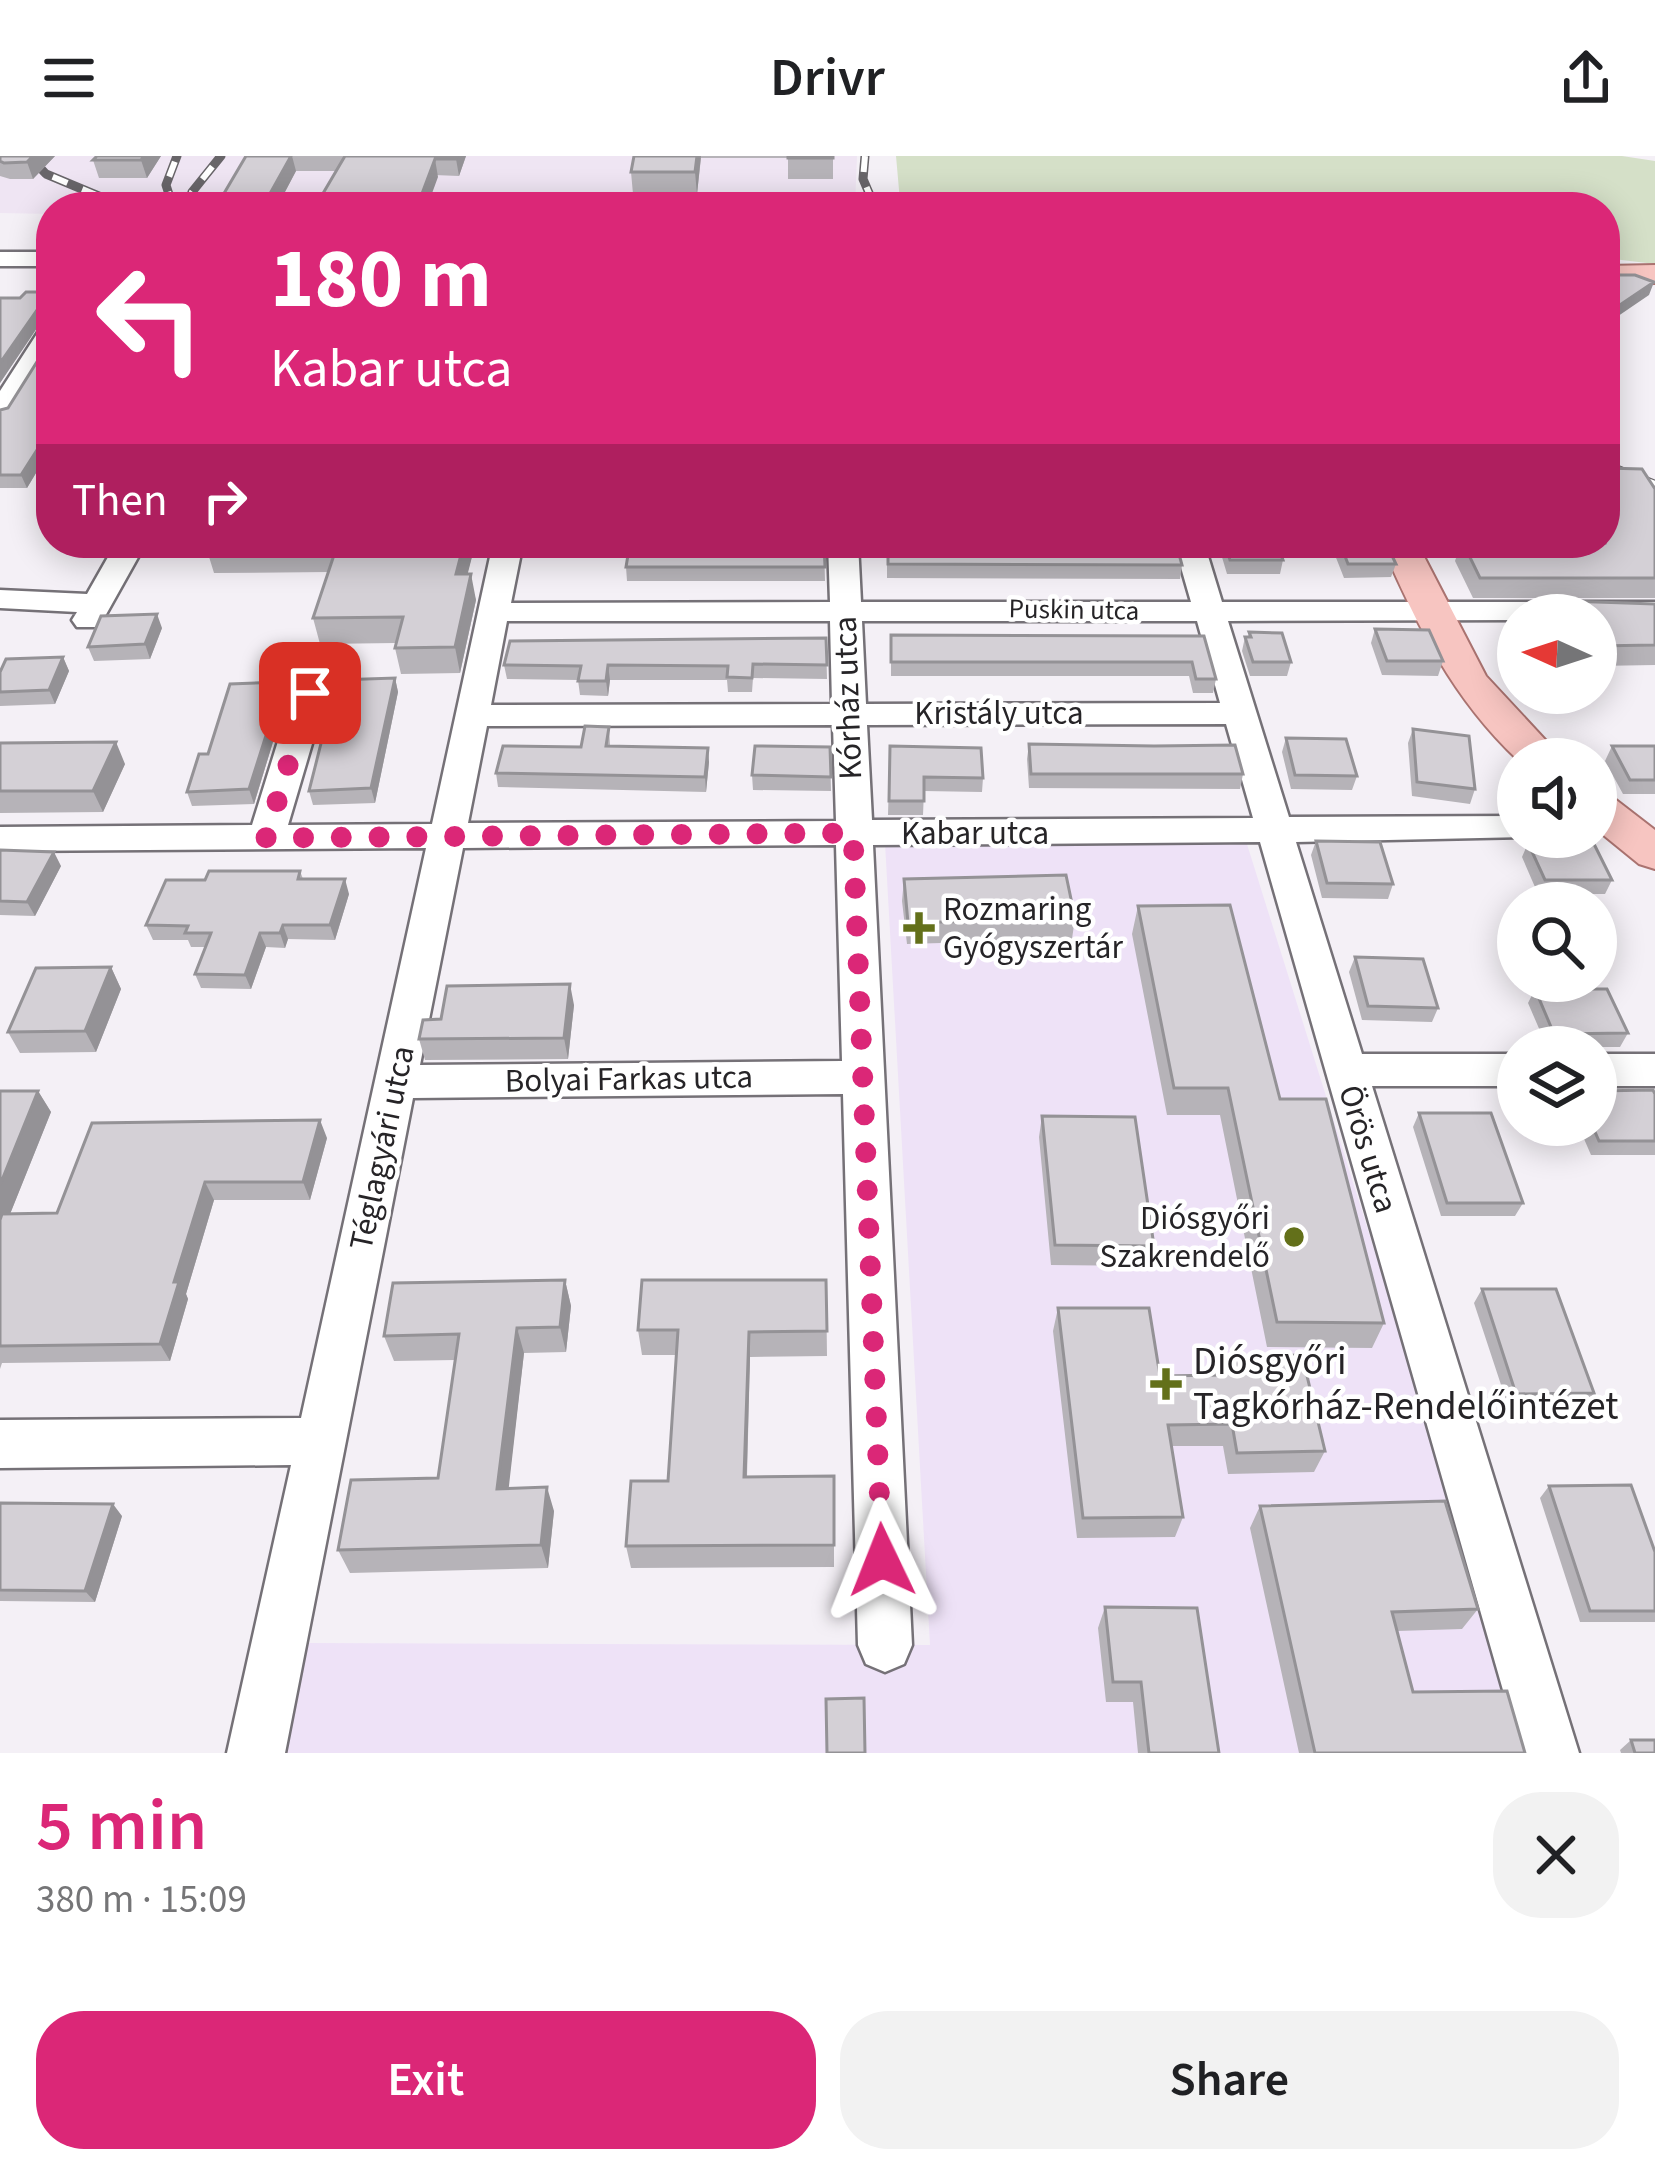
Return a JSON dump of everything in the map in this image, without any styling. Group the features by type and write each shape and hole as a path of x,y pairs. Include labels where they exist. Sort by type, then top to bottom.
{"main road":[{"path":"1620,274 1655,274"},
{"path":"1406,558 1471,689 1517,738"}],"street":[{"path":"0,259 36,259"},
{"path":"0,412 36,355"},
{"path":"0,599 92,612 123,558"},
{"name":"Téglagyári utca","path":"256,1753 505,558"},
{"name":"Kórház utca","path":"843,558 885,1645"},
{"name":"Örös utca","path":"1193,558 1550,1753"},
{"name":"Puskin utca","path":"494,612 845,608 1655,611"},
{"path":"266,838 310,693"},
{"name":"Kristály utca","path":"472,716 1238,713"},
{"name":"Kabar utca","path":"0,839 1497,828"},
{"path":"1344,1070 1497,1070"},
{"path":"1617,1070 1655,1070"},
{"name":"Bolyai Farkas utca","path":"395,1082 862,1077"},
{"path":"0,1444 321,1441"}],"shaded area":[{"path":"0,156 857,156 856,192 36,192 36,214 0,213"},
{"name":"Diósgyőri Tagkórház-Rendelőintézet","path":"1246,841 1532,1753 281,1753 306,1643 930,1645 885,843"}],"green space":[{"path":"896,156 1622,156 1655,161 1655,264 1620,260 1620,192 899,192"}],"building":[{"path":"0,156 33,156 27,162 4,163"},
{"path":"97,156 144,156 141,160 93,160"},
{"path":"246,156 291,156 271,192 225,192"},
{"path":"345,156 457,156 435,159 423,192 324,192"},
{"path":"634,156 697,156 695,172 631,172"},
{"path":"1620,275 1654,282 1620,305"},
{"path":"36,292 36,311 0,363 0,298"},
{"path":"36,363 36,452 21,475 0,475 0,410 8,408"},
{"path":"1620,468 1642,469 1655,489 1655,578 1480,578 1470,558 1620,558"},
{"path":"333,558 460,558 456,574 471,574 455,647 395,648 403,617 313,618"},
{"path":"628,558 825,558 825,567 626,567"},
{"path":"888,558 1180,558 1182,565 888,564"},
{"path":"1229,558 1283,560 1230,560"},
{"path":"1346,558 1393,558 1396,564 1348,564"},
{"path":"1617,603 1655,604 1655,645 1617,646"},
{"path":"157,614 145,644 88,647 101,616"},
{"path":"1375,629 1429,630 1443,661 1387,661"},
{"path":"1249,632 1282,633 1291,662 1253,662 1245,637 1251,637"},
{"path":"891,635 1204,636 1216,679 1196,679 1192,662 891,662"},
{"path":"826,638 827,665 753,664 752,678 727,677 728,666 608,665 606,681 578,681 581,666 504,665 510,641"},
{"path":"63,657 49,690 0,692 6,659"},
{"path":"395,678 371,788 309,791 337,680"},
{"path":"283,682 249,789 187,792 199,754 208,754 230,684"},
{"path":"585,726 609,727 606,746 708,748 705,777 496,773 503,746 581,747"},
{"path":"1413,729 1469,736 1475,789 1417,782"},
{"path":"1286,738 1346,739 1357,776 1295,775"},
{"path":"116,742 93,791 0,791 0,743"},
{"path":"1029,744 1235,745 1243,774 1031,774"},
{"path":"755,746 830,747 831,777 752,775"},
{"path":"890,746 981,748 983,778 924,777 924,801 889,801"},
{"path":"1617,746 1655,746 1655,780 1630,780"},
{"path":"1316,841 1380,842 1393,884 1327,883"},
{"path":"0,850 54,852 27,902 0,901"},
{"path":"1535,858 1601,858 1612,880 1545,880"},
{"path":"209,871 300,871 298,879 345,879 330,925 283,925 280,933 260,933 245,975 195,974 211,933 185,933 188,926 146,925 166,880 205,880"},
{"path":"1066,875 1075,918 908,923 904,879"},
{"path":"1230,905 1280,1099 1326,1099 1384,1323 1277,1322 1228,1088 1174,1088 1138,906"},
{"path":"1355,957 1423,959 1438,1008 1368,1006"},
{"path":"111,967 85,1031 8,1032 36,968"},
{"path":"570,984 564,1038 419,1039 423,1020 441,1019 447,986"},
{"path":"1540,1002 1613,1002 1628,1033 1617,1033 1617,1026 1551,1026"},
{"path":"1653,1090 1655,1141 1617,1141 1617,1091"},
{"path":"0,1091 38,1091 0,1185"},
{"path":"1419,1113 1491,1113 1497,1146 1503,1146 1523,1203 1447,1203"},
{"path":"1042,1116 1135,1117 1154,1246 1055,1245"},
{"path":"320,1120 303,1182 205,1182 160,1344 0,1346 2,1214 57,1213 92,1123"},
{"path":"565,1280 560,1327 517,1328 497,1489 547,1487 541,1545 338,1550 351,1480 438,1478 459,1334 384,1336 393,1283"},
{"path":"642,1280 826,1280 827,1331 749,1332 744,1477 834,1476 834,1545 626,1546 631,1481 668,1481 678,1330 638,1330"},
{"path":"1482,1289 1556,1289 1594,1393 1516,1394"},
{"path":"1058,1308 1149,1308 1160,1376 1222,1375 1217,1356 1302,1355 1325,1451 1237,1453 1232,1424 1168,1425 1183,1517 1083,1518"},
{"path":"1631,1485 1655,1552 1655,1611 1590,1611 1549,1486"},
{"path":"1445,1501 1478,1609 1392,1612 1413,1692 1507,1691 1525,1753 1315,1753 1260,1506"},
{"path":"0,1503 113,1504 85,1591 0,1590"},
{"path":"1105,1607 1197,1608 1219,1753 1149,1753 1141,1682 1113,1682"},
{"path":"864,1698 865,1753 827,1753 826,1699"},
{"path":"1631,1740 1655,1740 1655,1753 1635,1753"}],"railway":[{"path":"29,156 46,174 89,192"},
{"path":"168,192 166,185 177,156"},
{"path":"192,192 221,156"},
{"path":"865,156 863,179 869,192"},
{"path":"1620,471 1655,485"}],"place":[{"name":"Rozmaring Gyógyszertár","path":"919,928"},
{"name":"Diósgyőri Szakrendelő","path":"1294,1237"},
{"name":"Diósgyőri Tagkórház-Rendelőintézet","path":"1166,1384"}],"route":[{"path":"310,693 266,838 853,833 882,1560"}]}
